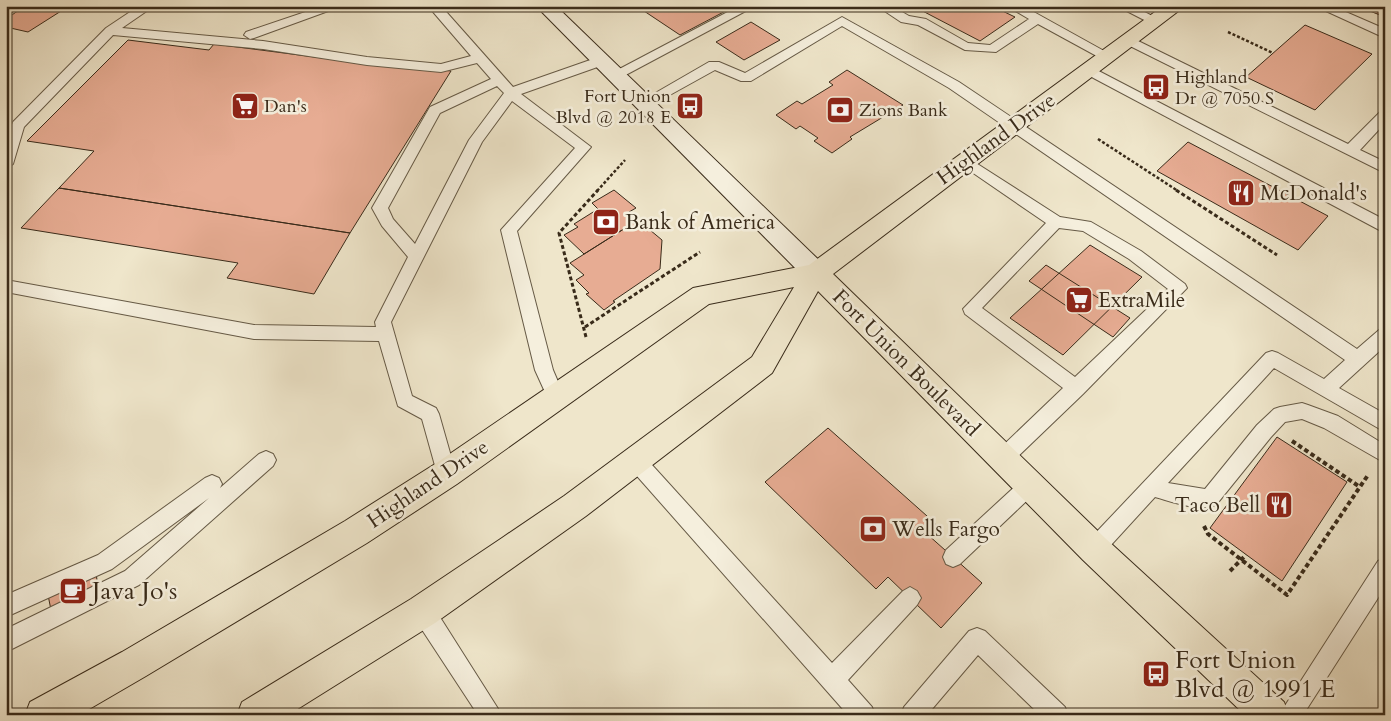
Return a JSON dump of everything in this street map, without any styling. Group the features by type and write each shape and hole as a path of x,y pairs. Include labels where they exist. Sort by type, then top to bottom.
{"main road":[{"name":"Fort Union Boulevard","path":"545,6 645,103 1002,460 1271,715"},
{"name":"Highland Drive","path":"255,715 292,705 423,611 575,506 762,365 816,273 1012,126 1110,57 1176,6"},
{"name":"Highland Drive","path":"43,715 251,596 446,474 702,295 816,273"}],"lane":[{"path":"6,164 18,125 110,31 148,6"},
{"path":"250,35 336,6"},
{"path":"434,6 511,93 584,147 509,230 544,370 556,398"},
{"path":"446,474 430,414 404,401 383,322 476,140 511,93 608,68 749,6"},
{"path":"883,6 905,19 922,22 965,46 992,49 1038,19"},
{"path":"1013,6 1029,9 1038,19 1110,57"},
{"path":"1123,6 1156,21"},
{"path":"1321,6 1385,34"},
{"path":"645,103 714,66 746,78 842,20 954,85 1359,360"},
{"path":"110,31 263,45 367,61 441,68 452,67 479,58"},
{"path":"1130,41 1385,168"},
{"path":"1091,71 1385,227"},
{"path":"417,256 387,222 380,208 435,110 499,80"},
{"path":"1350,151 1385,115"},
{"path":"965,161 1056,222 1086,226 1135,255 1179,288 1002,460"},
{"path":"1056,222 971,309 1077,389"},
{"path":"6,286 254,332 386,334"},
{"path":"1326,389 1385,335"},
{"path":"1094,549 1272,358 1385,424"},
{"path":"1152,487 1178,495 1209,499 1264,431 1280,415 1302,411 1331,422 1385,455"},
{"path":"6,640 132,578 266,460"},
{"path":"636,461 864,715"},
{"path":"6,606 105,562 212,484"},
{"path":"953,557 1030,486"},
{"path":"1290,715 1385,568"},
{"path":"833,679 910,598"},
{"path":"423,611 491,715"},
{"path":"912,715 977,639 1057,715"}],"path":[{"path":"1228,32 1273,53"},
{"path":"1098,139 1277,256"},
{"path":"587,340 559,234 626,160"},
{"path":"585,327 700,252"},
{"path":"1284,436 1360,487"},
{"path":"1202,521 1208,534 1287,595 1371,471"},
{"path":"1230,571 1246,555"}],"building":[{"path":"25,6 69,6 28,32 6,27 6,19"},
{"path":"735,6 680,35 638,7"},
{"path":"913,6 992,6 1015,17 980,41"},
{"path":"1357,6 1385,6 1385,17"},
{"path":"751,22 780,40 744,60 716,42"},
{"path":"1305,25 1372,54 1315,110 1246,77"},
{"name":"Dan's","path":"128,40 209,50 214,44 377,65 379,62 451,71 350,233 59,188 94,151 27,141"},
{"name":"Zions Bank","path":"847,70 903,105 850,137 852,139 832,153 814,141 818,138 800,126 796,129 776,115 797,101 802,104 833,85 829,82"},
{"name":"McDonald's","path":"1188,142 1328,216 1298,250 1157,171"},
{"path":"59,188 350,233 314,294 227,278 238,263 21,228"},
{"name":"Bank of America","path":"614,190 636,208 629,212 638,220 584,254 564,235 578,227 574,224 598,209 592,203"},
{"path":"638,220 662,240 660,269 613,301 615,302 604,310 586,294 589,293 576,280 584,275 570,263"},
{"path":"1090,245 1142,277 1063,355 1010,318"},
{"name":"ExtraMile","path":"1046,265 1130,318 1113,337 1029,281"},
{"name":"Wells Fargo","path":"828,428 936,524 927,534 982,583 941,628 888,577 876,589 765,482"},
{"name":"Taco Bell","path":"1277,437 1347,482 1282,581 1210,528"},
{"name":"Java Jo's","path":"96,573 98,587 51,610 48,595"}],"place":[{"name":"Highland Dr @ 7050 S","path":"1156,87"},
{"name":"Dan's","path":"245,106"},
{"name":"Fort Union Blvd @ 2018 E","path":"690,106"},
{"name":"Zions Bank","path":"840,110"},
{"name":"McDonald's","path":"1241,193"},
{"name":"Bank of America","path":"606,222"},
{"name":"ExtraMile","path":"1079,300"},
{"name":"Taco Bell","path":"1279,505"},
{"name":"Wells Fargo","path":"873,529"},
{"name":"Java Jo's","path":"73,591"},
{"name":"Fort Union Blvd @ 1991 E","path":"1156,674"}]}
